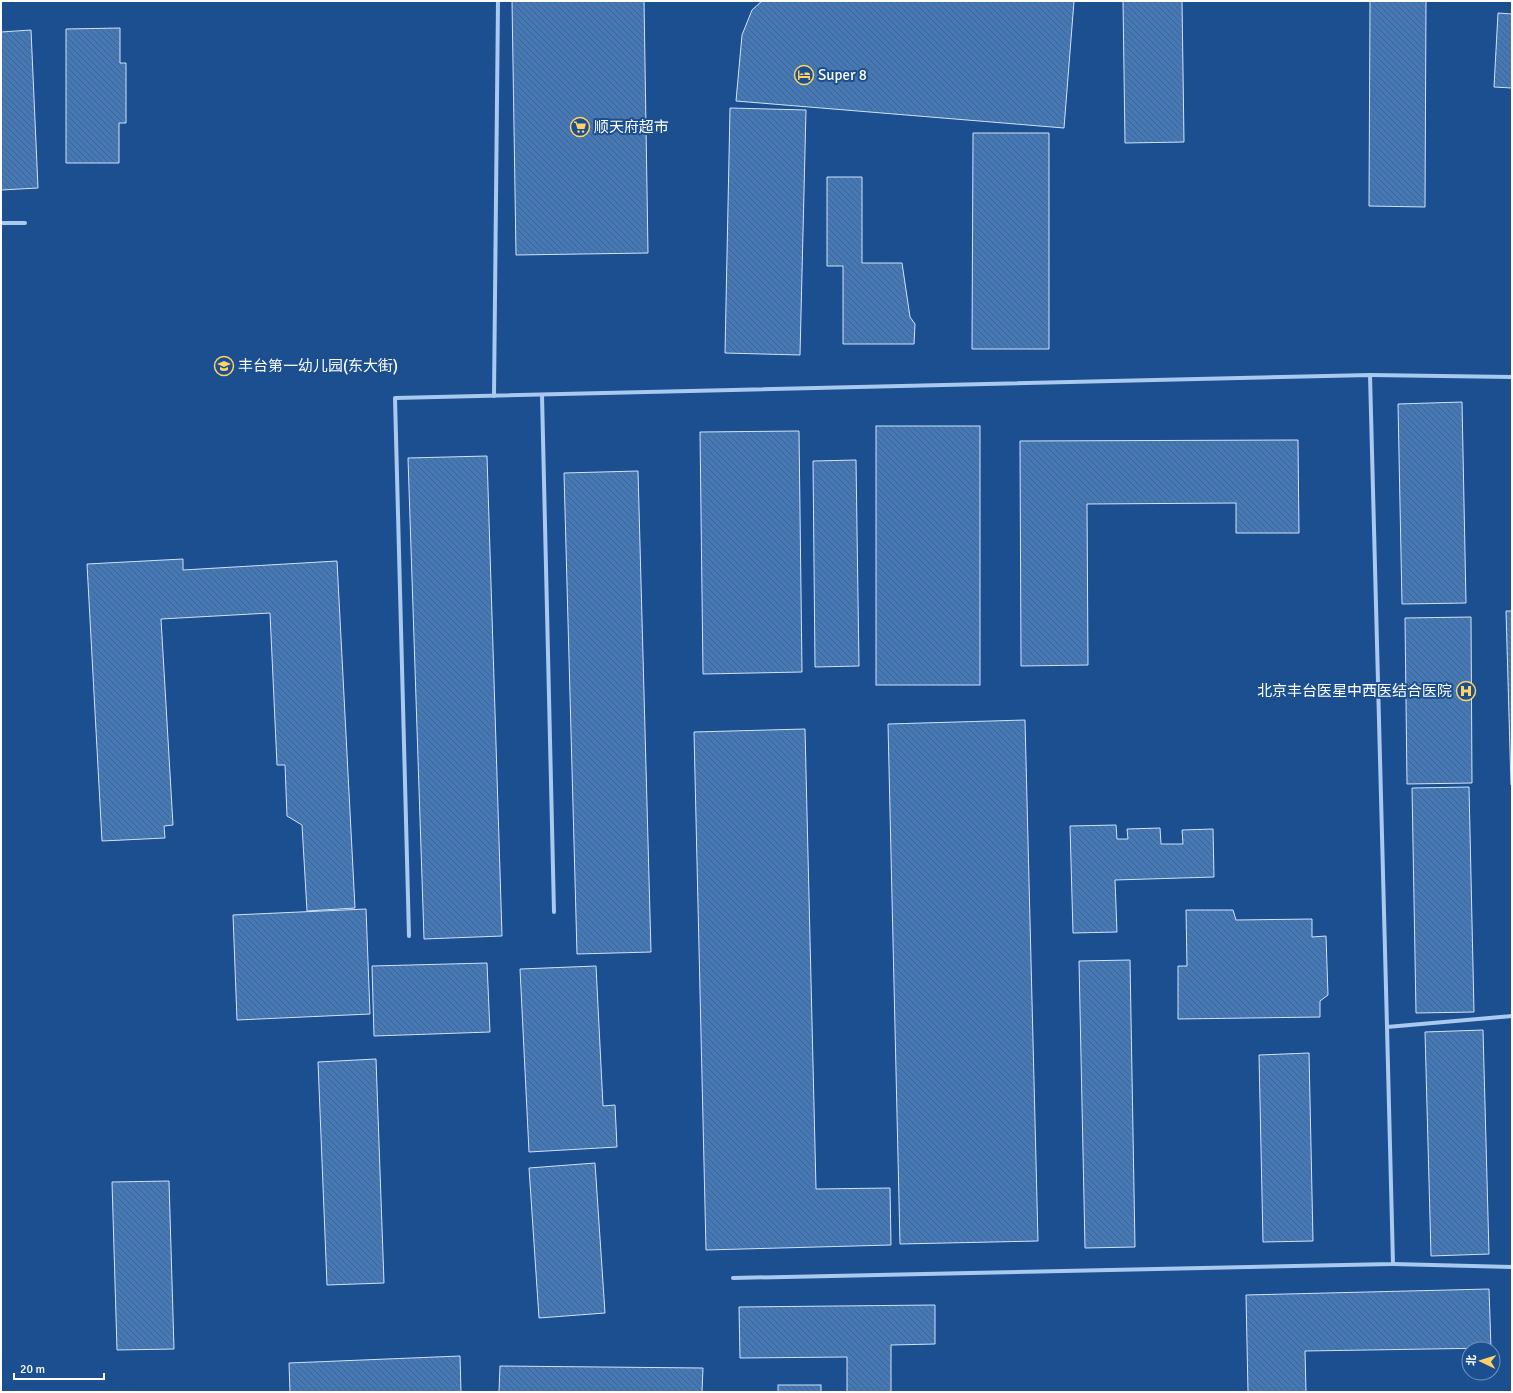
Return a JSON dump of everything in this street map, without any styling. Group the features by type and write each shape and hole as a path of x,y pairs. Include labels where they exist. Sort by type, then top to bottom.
{"street":[{"path":"494,396 498,1"},
{"path":"1,224 25,223"},
{"path":"409,936 395,398 1370,375 1512,377"},
{"path":"1370,375 1393,1264"},
{"path":"542,395 554,912"},
{"path":"1387,1027 1512,1016"},
{"path":"733,1278 1393,1264 1512,1268"}],"building":[{"name":"顺天府超市","path":"512,1 644,1 648,253 516,255"},
{"path":"762,1 1074,1 1064,128 736,101 742,35 752,10"},
{"path":"1123,1 1182,1 1184,142 1125,143"},
{"path":"1370,1 1426,1 1425,207 1369,206"},
{"path":"1498,13 1512,14 1512,88 1494,87"},
{"path":"120,28 120,63 126,63 126,123 119,123 119,163 66,163 66,29"},
{"path":"31,30 38,188 1,190 1,32"},
{"path":"730,108 806,110 800,355 725,353"},
{"path":"973,133 1049,133 1049,349 972,349"},
{"path":"827,177 862,177 862,263 902,263 910,317 915,324 914,344 843,344 843,266 827,266"},
{"path":"1462,402 1466,603 1402,604 1398,404"},
{"path":"876,426 980,426 980,685 876,685"},
{"path":"799,431 802,672 703,674 700,432"},
{"path":"1298,440 1299,533 1236,533 1236,503 1087,504 1088,665 1021,666 1020,441"},
{"path":"487,456 502,936 424,939 408,458"},
{"path":"856,460 859,666 815,667 813,461"},
{"path":"638,471 651,952 577,954 564,473"},
{"path":"183,559 183,570 337,561 355,908 307,911 302,825 287,816 285,765 277,765 270,613 161,619 173,825 164,826 165,838 102,841 87,564"},
{"path":"1506,611 1512,611 1512,785 1511,785"},
{"path":"1471,617 1472,783 1407,784 1405,618"},
{"path":"1025,720 1038,1241 900,1244 888,724"},
{"path":"805,729 816,1189 890,1188 891,1245 706,1250 694,732"},
{"path":"1469,787 1474,1012 1416,1013 1412,788"},
{"path":"1116,825 1117,839 1128,839 1127,829 1160,828 1161,844 1183,844 1182,830 1213,829 1214,877 1115,880 1117,932 1073,933 1070,826"},
{"path":"366,909 370,1014 237,1020 233,915"},
{"path":"1186,910 1233,910 1236,920 1312,919 1312,937 1326,936 1328,995 1320,1001 1320,1017 1178,1019 1178,966 1187,966"},
{"path":"1130,960 1135,1247 1085,1248 1079,961"},
{"path":"487,963 490,1032 374,1036 372,966"},
{"path":"596,966 603,1106 615,1105 617,1147 529,1152 520,969"},
{"path":"1483,1030 1489,1254 1431,1256 1425,1032"},
{"path":"1309,1053 1313,1241 1263,1242 1259,1055"},
{"path":"376,1059 384,1283 327,1285 318,1062"},
{"path":"595,1163 605,1313 539,1318 529,1168"},
{"path":"169,1181 174,1349 117,1350 112,1182"},
{"path":"1489,1289 1491,1341 1461,1341 1461,1348 1305,1351 1306,1392 1248,1392 1246,1295"},
{"path":"935,1305 935,1344 891,1345 891,1392 847,1392 847,1357 740,1358 739,1307"},
{"path":"460,1356 461,1392 290,1392 289,1363"},
{"path":"500,1366 703,1368 702,1392 499,1392"},
{"path":"778,1385 821,1385 821,1392 778,1392"}],"place":[{"name":"Super 8","path":"804,75"},
{"name":"顺天府超市","path":"580,127"},
{"name":"丰台第一幼儿园(东大街)","path":"224,366"},
{"name":"北京丰台医星中西医结合医院","path":"1466,691"}]}
